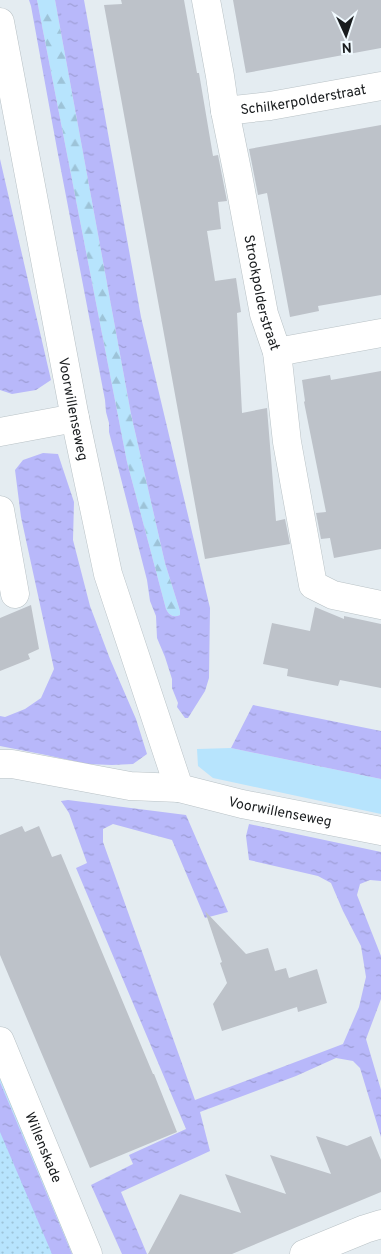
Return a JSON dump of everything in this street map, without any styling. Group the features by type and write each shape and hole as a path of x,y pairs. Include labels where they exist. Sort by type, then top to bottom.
{"street":[{"name":"Strookpolderstraat","path":"206,0 264,314 277,352 287,442 313,585 333,595 381,605"},
{"name":"Voorwillenseweg","path":"0,22 75,418 108,574 179,788"},
{"name":"Schilkerpolderstraat","path":"225,111 270,106 381,86"},
{"path":"277,352 381,333"},
{"path":"0,432 75,418"},
{"path":"0,510 14,594"},
{"name":"Voorwillenseweg","path":"0,764 12,764 130,786 179,788 242,804 381,831"},
{"name":"Willenskade","path":"0,1041 88,1254"},
{"path":"304,1254 381,1224"}],"green space":[{"path":"37,0 55,0 131,414 165,563 180,611 178,616 168,613 166,609 127,462"},
{"path":"231,748 381,779 381,814 213,778 198,766 197,749"},
{"path":"0,1064 80,1254 72,1254 0,1082"},
{"path":"0,1091 68,1254 0,1254"}],"water":[{"path":"29,0 37,0 127,462 166,609 168,613 178,616 180,611 165,563 131,414 55,0 84,0 141,317 210,608 209,678 205,691 188,718 185,718 177,707 178,703 172,688 172,679 157,638 156,616 150,601 147,580 109,432 105,400"},
{"path":"0,159 51,380 36,390 12,394 0,390"},
{"path":"43,453 58,454 74,502 73,540 90,606 136,719 147,754 133,764 87,764 0,746 0,716 5,717 25,709 41,698 54,669 21,517 15,470 23,460"},
{"path":"253,705 381,731 381,779 231,748"},
{"path":"68,800 186,815 228,912 205,918 172,840 113,824 103,829 103,842 195,1100 343,1044 359,1007 366,977 361,946 331,883 318,876 249,860 246,836 249,824 381,852 381,881 370,880 360,884 357,895 381,956 381,999 366,1039 381,1090 381,1137 360,1068 353,1061 336,1058 296,1076 200,1112 210,1151 121,1192 147,1254 122,1254 91,1185 133,1164 129,1155 186,1129 76,868 87,863 69,813 61,801"},
{"path":"0,1082 72,1254 52,1254 0,1132"}],"building":[{"path":"121,0 184,0 213,156 218,155 227,201 218,202 221,229 207,231 215,281 236,278 241,312 237,313 242,413 267,408 276,521 285,519 290,544 205,559 104,5 122,4"},
{"path":"233,0 381,0 381,48 246,73"},
{"path":"381,125 381,295 318,306 319,311 290,317 267,193 258,195 249,149"},
{"path":"381,371 381,549 334,558 330,538 321,539 316,513 326,512 304,402 302,380 330,375 331,380"},
{"path":"31,605 39,649 28,654 30,659 0,671 0,618"},
{"path":"315,607 344,619 344,616 381,624 381,688 340,680 338,686 287,676 288,669 263,664 272,623 310,631"},
{"path":"22,826 25,832 39,826 52,857 61,854 177,1132 90,1168 0,955 0,835"},
{"path":"205,911 246,954 268,948 275,971 286,968 289,978 317,969 327,1003 298,1012 297,1007 222,1031 213,1004 227,983"},
{"path":"316,1136 347,1146 371,1136 381,1160 381,1192 232,1254 148,1254 180,1194 241,1213 225,1174 286,1194 270,1155 331,1174"}]}
